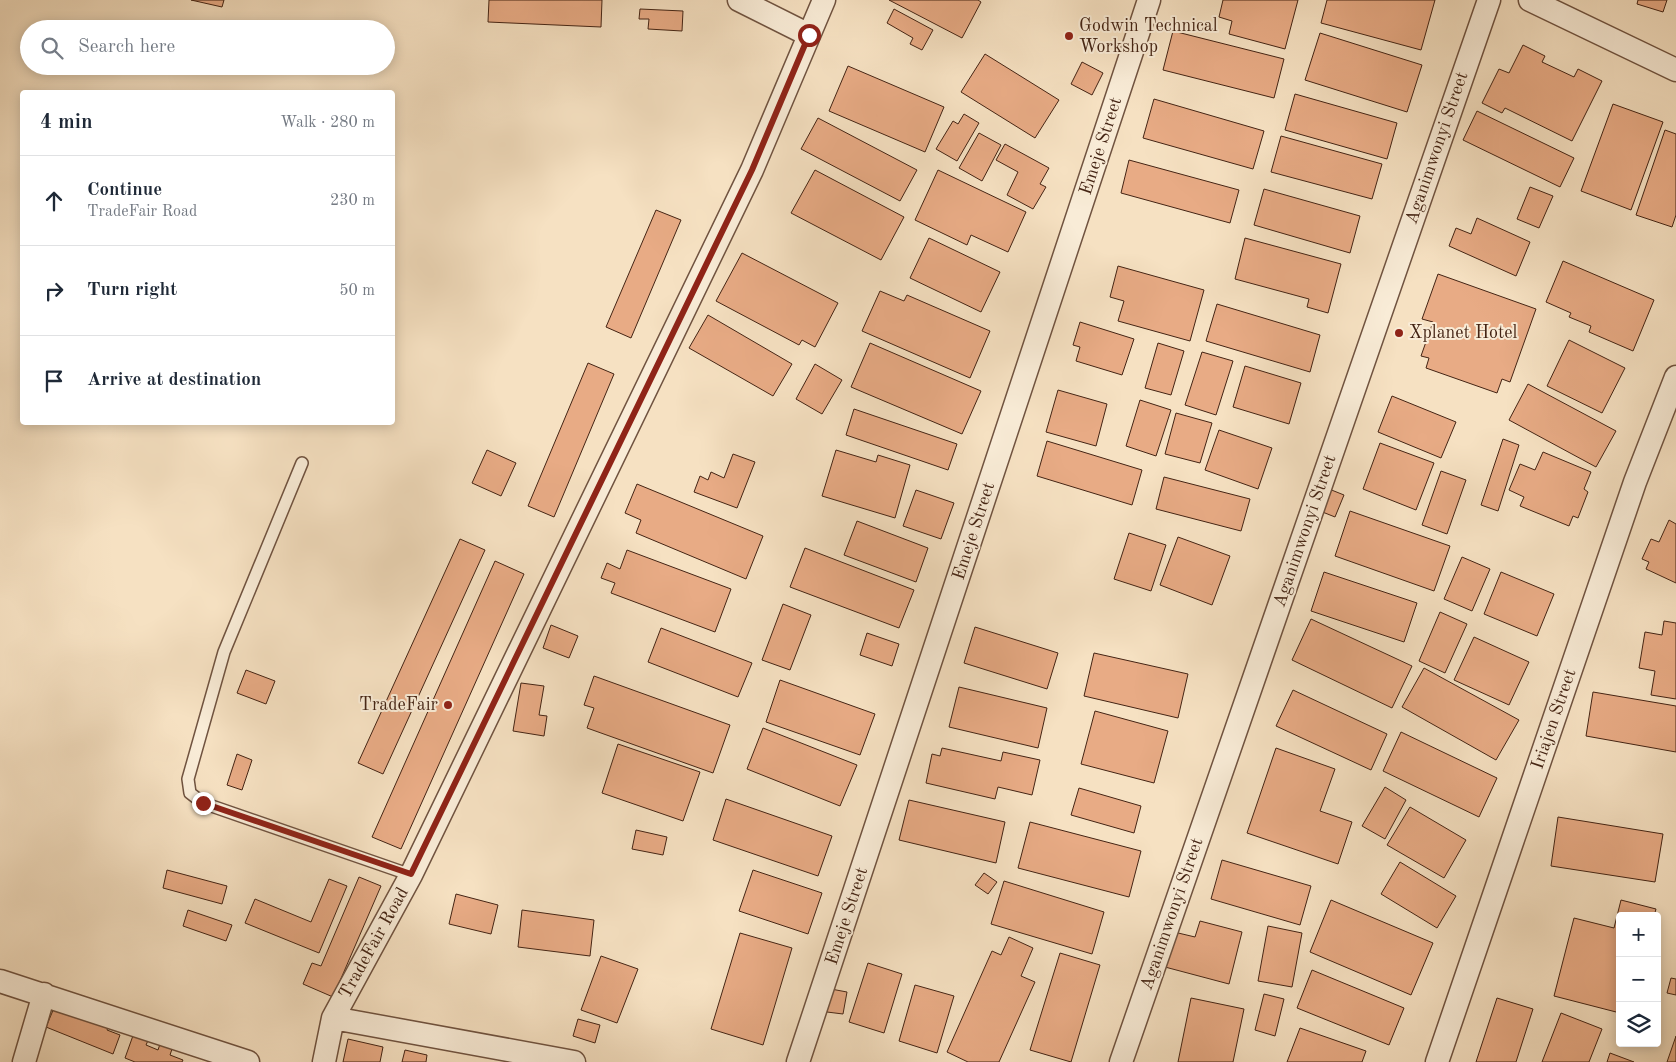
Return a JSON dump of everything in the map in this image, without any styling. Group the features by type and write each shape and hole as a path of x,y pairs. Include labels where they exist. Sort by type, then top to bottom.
{"street":[{"path":"739,0 809,35"},
{"name":"TradeFair Road","path":"324,1062 333,1018 411,874 752,170 824,0"},
{"name":"Emeje Street","path":"798,1062 1149,0"},
{"name":"Aganimwonyi Street","path":"1121,1062 1489,0"},
{"path":"1530,0 1676,70"},
{"name":"Iriajen Street","path":"1437,1062 1632,491 1676,377"},
{"path":"0,981 248,1062"},
{"path":"24,1062 44,994"},
{"path":"333,1018 574,1062"}],"lane":[{"path":"302,463 224,652 188,780 190,793 203,803 411,874"}],"building":[{"path":"191,0 224,0 222,7"},
{"path":"489,0 602,0 601,27 488,22"},
{"path":"889,0 978,0 981,2 962,38"},
{"path":"1223,0 1298,0 1285,49 1229,34 1232,21 1219,17"},
{"path":"1327,0 1435,0 1421,50 1321,23"},
{"path":"1638,0 1667,0 1663,12 1637,4"},
{"path":"640,9 683,11 682,31 648,29 649,19 639,19"},
{"path":"894,9 933,30 922,50 910,44 913,38 887,23"},
{"path":"1173,31 1284,59 1274,98 1163,70"},
{"path":"1320,33 1422,65 1407,112 1305,80"},
{"path":"1523,45 1545,56 1542,62 1574,77 1578,69 1602,81 1572,141 1505,108 1502,113 1482,103 1499,69 1509,73"},
{"path":"985,54 1059,100 1035,138 961,92"},
{"path":"1082,62 1103,73 1092,95 1071,84"},
{"path":"848,66 944,107 925,152 829,111"},
{"path":"1295,94 1397,123 1387,159 1285,130"},
{"path":"1154,99 1264,131 1253,169 1143,138"},
{"path":"1613,104 1663,122 1631,210 1581,191"},
{"path":"1477,111 1574,158 1560,187 1463,140"},
{"path":"964,114 979,123 957,161 936,149 953,121 958,124"},
{"path":"818,118 917,170 900,201 801,149"},
{"path":"1665,130 1676,134 1676,215 1672,227 1636,215"},
{"path":"979,133 1001,145 982,181 959,168"},
{"path":"1281,136 1382,164 1372,199 1271,172"},
{"path":"1005,144 1049,168 1040,184 1046,187 1033,209 1007,195 1018,172 996,160"},
{"path":"1129,160 1239,190 1230,223 1121,193"},
{"path":"815,170 904,217 881,260 791,213"},
{"path":"938,170 1026,212 1008,252 971,235 967,245 915,220"},
{"path":"1530,187 1553,196 1539,228 1517,219"},
{"path":"1264,189 1360,216 1350,253 1254,225"},
{"path":"656,210 681,220 631,338 606,327"},
{"path":"1477,218 1530,242 1516,276 1449,246 1456,228 1471,234"},
{"path":"929,238 1000,272 981,312 910,278"},
{"path":"1245,238 1341,264 1328,313 1307,307 1309,299 1235,279"},
{"path":"742,253 838,303 815,347 802,340 799,345 716,301"},
{"path":"1563,261 1654,300 1633,351 1589,332 1591,326 1569,317 1571,313 1546,302"},
{"path":"1118,266 1204,290 1190,341 1118,321 1124,301 1110,297"},
{"path":"1438,274 1536,309 1510,382 1502,379 1497,393 1426,368 1429,358 1421,356 1433,322 1422,319"},
{"path":"880,291 904,301 907,295 990,331 970,378 862,331"},
{"path":"1217,304 1320,335 1310,372 1206,341"},
{"path":"708,315 792,364 773,396 689,348"},
{"path":"1080,322 1134,339 1122,375 1076,361 1080,347 1073,345"},
{"path":"1569,340 1625,368 1602,413 1547,386"},
{"path":"870,343 981,391 962,434 851,387"},
{"path":"1158,343 1184,351 1171,395 1145,388"},
{"path":"1202,352 1233,361 1216,415 1185,405"},
{"path":"588,363 614,374 554,517 528,506"},
{"path":"815,364 842,380 822,414 796,399"},
{"path":"1245,366 1301,383 1289,424 1233,407"},
{"path":"1528,384 1616,431 1596,467 1509,420"},
{"path":"1058,390 1107,404 1096,446 1046,432"},
{"path":"1392,396 1456,422 1441,458 1378,432"},
{"path":"1140,400 1171,410 1156,456 1126,446"},
{"path":"854,409 957,444 948,470 846,435"},
{"path":"1176,413 1212,423 1200,463 1165,454"},
{"path":"1219,430 1272,448 1258,489 1205,470"},
{"path":"1503,439 1519,445 1498,511 1481,505"},
{"path":"1047,441 1142,470 1132,505 1037,476"},
{"path":"1380,443 1434,463 1416,510 1363,489"},
{"path":"487,450 516,463 501,496 472,483"},
{"path":"836,450 876,462 878,455 910,465 895,518 822,496"},
{"path":"1543,452 1591,472 1584,489 1588,492 1578,518 1573,516 1569,526 1520,506 1524,497 1509,490 1520,464 1535,470"},
{"path":"733,454 755,462 737,508 694,492 700,476 708,480 711,472 724,478"},
{"path":"1441,471 1466,480 1447,534 1422,525"},
{"path":"1164,477 1250,499 1241,531 1156,509"},
{"path":"637,484 763,536 746,579 636,533 641,520 625,513"},
{"path":"1329,489 1344,495 1335,517 1320,511"},
{"path":"916,490 954,503 941,539 903,526"},
{"path":"1350,511 1450,546 1434,591 1335,556"},
{"path":"1669,520 1676,524 1676,583 1646,569 1649,562 1642,559 1651,539 1659,542"},
{"path":"857,521 928,548 916,582 844,555"},
{"path":"1129,533 1166,545 1151,591 1114,579"},
{"path":"1178,537 1230,556 1212,605 1160,585"},
{"path":"460,539 485,550 383,774 358,763"},
{"path":"805,548 914,590 899,628 790,587"},
{"path":"627,550 731,589 715,632 611,593 615,583 601,578 607,563 620,569"},
{"path":"1462,557 1490,569 1472,611 1444,599"},
{"name":"TradeFair","path":"495,561 524,574 401,849 372,837"},
{"path":"1324,572 1417,603 1404,642 1311,611"},
{"path":"1501,572 1554,594 1537,636 1484,614"},
{"path":"783,604 811,615 790,670 762,660"},
{"path":"1440,612 1467,624 1445,673 1419,661"},
{"path":"1311,619 1412,666 1392,708 1292,660"},
{"path":"1664,621 1676,623 1676,699 1651,695 1655,671 1639,668 1645,632 1662,635"},
{"path":"551,625 578,636 569,658 543,648"},
{"path":"975,627 1058,653 1047,689 964,663"},
{"path":"661,628 752,663 738,697 648,662"},
{"path":"867,633 899,644 892,666 860,655"},
{"path":"1474,637 1529,662 1509,705 1454,680"},
{"path":"1094,653 1188,674 1178,718 1084,696"},
{"path":"1424,668 1519,720 1496,760 1402,707"},
{"path":"246,670 275,681 266,704 237,693"},
{"path":"594,676 730,725 713,773 587,728 594,708 584,705"},
{"path":"780,680 875,714 860,755 766,722"},
{"path":"521,683 544,686 539,715 547,716 544,736 513,731"},
{"path":"959,687 1047,708 1038,748 949,727"},
{"path":"1293,690 1387,734 1371,770 1276,726"},
{"path":"1593,692 1676,706 1676,752 1586,736"},
{"path":"1095,711 1168,731 1154,783 1081,764"},
{"path":"763,728 857,765 840,806 747,769"},
{"path":"1401,732 1497,778 1479,817 1383,771"},
{"path":"618,744 700,772 683,821 602,793"},
{"path":"942,748 1001,761 1003,752 1040,760 1032,795 998,787 995,799 926,783 932,754 940,756"},
{"path":"1276,748 1335,769 1320,811 1352,822 1338,864 1247,833"},
{"path":"237,754 252,760 242,790 227,785"},
{"path":"1385,787 1406,800 1385,839 1362,826"},
{"path":"1079,788 1141,806 1134,833 1071,815"},
{"path":"726,799 832,836 818,876 713,840"},
{"path":"909,800 1005,822 996,863 899,840"},
{"path":"1410,807 1466,840 1444,878 1387,845"},
{"path":"1558,817 1663,834 1655,882 1551,866"},
{"path":"1030,822 1141,851 1129,897 1018,868"},
{"path":"636,830 667,837 663,855 632,849"},
{"path":"1222,860 1311,886 1300,925 1211,899"},
{"path":"1400,862 1456,896 1437,928 1381,894"},
{"path":"167,870 227,886 222,904 163,888"},
{"path":"753,870 822,893 808,934 739,911"},
{"path":"984,873 997,882 988,894 975,885"},
{"path":"359,877 381,886 333,997 303,984 312,963 321,966"},
{"path":"329,879 347,886 319,953 245,923 255,899 311,922"},
{"path":"1004,881 1104,912 1092,954 991,924"},
{"path":"456,894 498,905 491,934 449,924"},
{"path":"1331,900 1433,943 1411,995 1310,952"},
{"path":"1621,900 1656,909 1655,912 1618,912"},
{"path":"188,910 232,925 226,941 183,926"},
{"path":"522,910 594,920 590,956 518,947"},
{"path":"1574,918 1614,928 1616,920 1616,1012 1554,996"},
{"path":"1200,921 1242,932 1229,984 1165,967 1174,932 1195,937"},
{"path":"1268,926 1302,933 1292,987 1258,981"},
{"path":"740,933 792,948 763,1045 711,1029"},
{"path":"1009,937 1033,948 1021,976 1035,982 999,1062 968,1062 947,1052 992,951 1001,955"},
{"path":"1060,953 1100,965 1071,1062 1030,1050"},
{"path":"601,956 638,969 617,1023 581,1010"},
{"path":"868,963 902,974 884,1033 849,1022"},
{"path":"1312,970 1404,1008 1389,1045 1297,1008"},
{"path":"1671,978 1676,979 1676,995 1667,993"},
{"path":"915,985 954,996 937,1053 899,1041"},
{"path":"831,989 847,992 843,1014 827,1012"},
{"path":"1264,994 1284,999 1275,1036 1255,1030"},
{"path":"1191,998 1244,1009 1233,1062 1178,1062"},
{"path":"1497,998 1533,1009 1516,1062 1476,1062"},
{"path":"54,1008 95,1024 98,1016 110,1021 107,1030 120,1035 113,1054 46,1027"},
{"path":"1561,1013 1602,1029 1589,1062 1542,1062"},
{"path":"578,1019 600,1025 595,1043 573,1036"},
{"path":"1300,1028 1366,1051 1362,1062 1287,1062"},
{"path":"135,1030 150,1036 146,1045 158,1050 161,1041 173,1046 170,1055 183,1060 182,1062 135,1062 125,1058"},
{"path":"1676,1036 1676,1062 1667,1062"},
{"path":"348,1039 383,1047 380,1062 343,1062"},
{"path":"405,1050 427,1055 426,1062 402,1062"},
{"path":"1610,1053 1634,1062 1607,1062"}],"place":[{"name":"Godwin Technical Workshop","path":"1069,36"},
{"name":"Xplanet Hotel","path":"1399,333"},
{"name":"TradeFair","path":"448,705"}],"route":[{"path":"203,803 411,874 752,170 809,35"}]}
